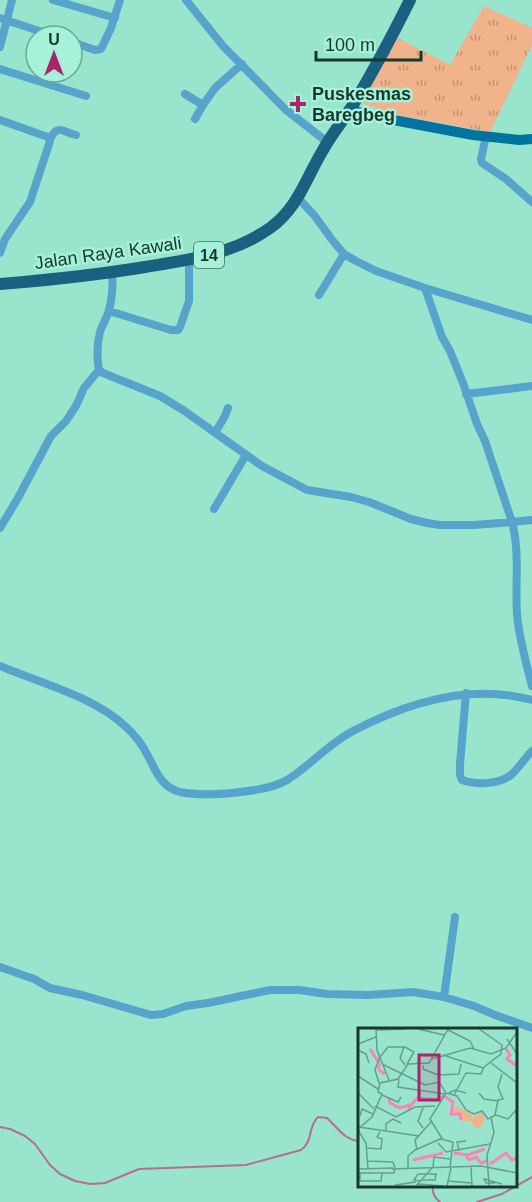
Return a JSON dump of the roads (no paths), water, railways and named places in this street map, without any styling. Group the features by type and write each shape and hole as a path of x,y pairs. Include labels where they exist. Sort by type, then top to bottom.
{"highway":[{"name":"Jalan Raya Kawali","path":"0,284 112,273 189,260 239,246 269,228 283,217 298,198 319,155 350,109 410,0"}],"main road":[{"path":"350,109 367,115 486,136 519,140 532,139"}],"street":[{"path":"0,48 3,19 12,0"},
{"path":"53,0 115,18"},
{"path":"84,46 95,50 101,49 115,18 120,0"},
{"path":"186,0 223,46 285,109 327,142"},
{"path":"3,19 24,26"},
{"path":"195,119 215,88 242,64"},
{"path":"0,69 86,96"},
{"path":"186,94 203,105"},
{"path":"0,120 50,139"},
{"path":"0,253 4,239 30,202 54,131 76,135"},
{"path":"486,136 482,163 506,179 532,202"},
{"path":"298,198 344,254 356,261 376,271 425,288 532,320"},
{"path":"319,295 344,254"},
{"path":"109,311 171,330 178,330 189,301 189,260"},
{"path":"112,273 109,311 100,333 97,363 99,370 160,396 246,455 307,490 361,500 402,516 440,525 474,525 532,520"},
{"path":"425,288 439,330 450,351 485,441 512,522 516,541 520,642 532,686"},
{"path":"0,528 51,436 66,421 84,388 99,370"},
{"path":"466,393 532,386"},
{"path":"215,433 228,408"},
{"path":"214,509 246,455"},
{"path":"0,666 108,711 128,728 147,753 166,786 184,792 222,793 260,790 276,785 286,781 351,732 399,711 438,698 466,693 490,693 514,695 532,700"},
{"path":"466,693 460,764 462,780 471,783 500,781 512,775 532,751"},
{"path":"444,997 456,917"},
{"path":"0,967 34,979 50,988 151,1014 163,1014 186,1005 208,1003 270,990 368,995 413,992 444,997 474,1006 495,1016 532,1028"}],"waterway":[{"path":"0,1127 25,1136 35,1144 50,1165 60,1174 75,1181 90,1184 105,1183 139,1169 246,1165 301,1150 305,1147 318,1117 327,1118 345,1136 358,1141"},
{"path":"517,1186 532,1177"},
{"path":"433,1187 434,1195 440,1202"},
{"path":"477,1202 502,1194 514,1187"}],"place":[{"name":"Puskesmas Baregbeg","path":"298,104"}]}
